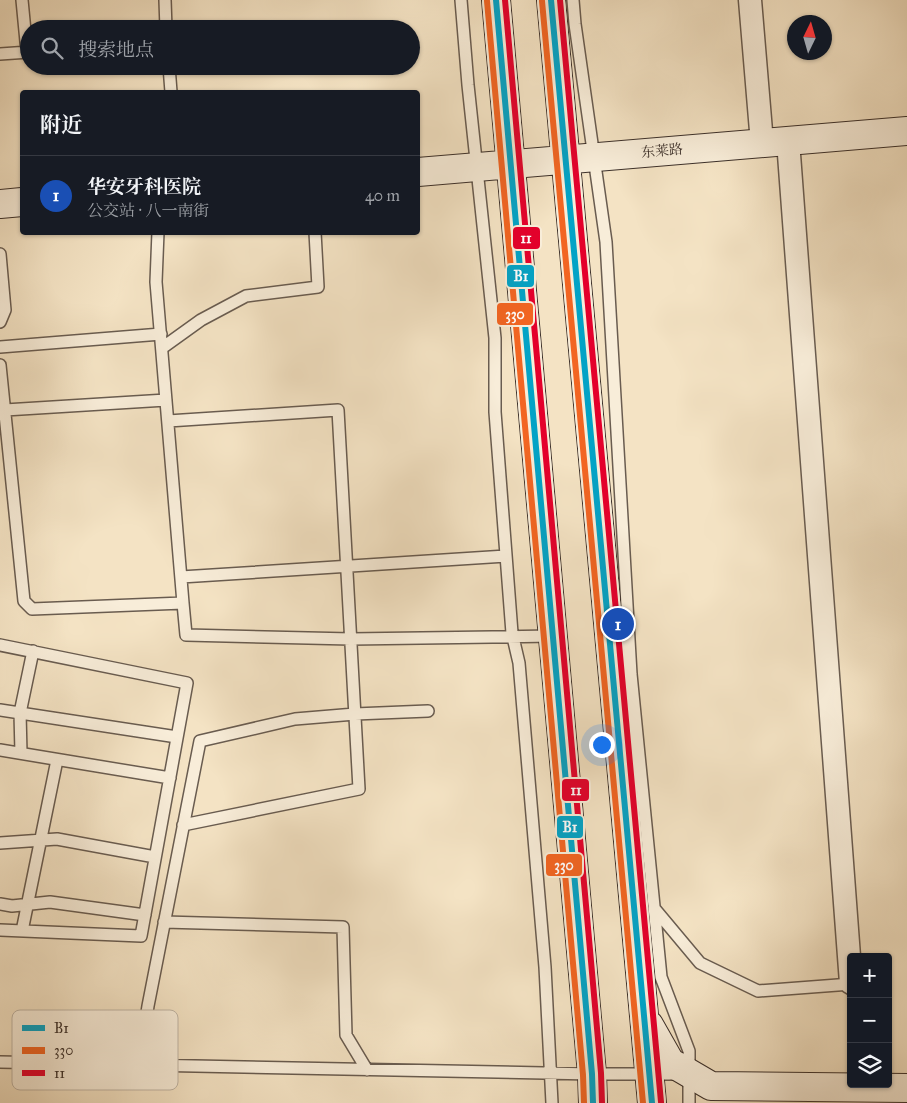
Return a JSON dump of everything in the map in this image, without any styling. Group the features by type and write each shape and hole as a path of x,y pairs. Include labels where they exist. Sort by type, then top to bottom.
{"main road":[{"path":"496,0 509,164 592,1074 593,1103"},
{"path":"551,0 652,1103"},
{"name":"东莱路","path":"420,172 907,131"},
{"path":"0,204 20,202"},
{"path":"644,1015 670,1062 711,1086 907,1088"}],"street":[{"path":"750,0 762,143"},
{"path":"788,141 849,953"}],"lane":[{"path":"22,0 24,20"},
{"path":"165,0 166,20"},
{"path":"461,0 476,167 495,338 495,412 513,637 520,663 545,966 552,1103"},
{"path":"573,0 606,242 631,674 661,977 689,1051 689,1103"},
{"path":"0,54 20,53"},
{"path":"170,75 171,90"},
{"path":"158,235 156,282 186,635 351,639 552,636"},
{"path":"162,348 201,320 246,296 318,287 315,235"},
{"path":"0,254 5,310 0,322"},
{"path":"0,347 161,334"},
{"path":"0,365 24,600 32,609 183,603"},
{"path":"4,410 166,400"},
{"path":"168,421 338,410 359,789 183,825"},
{"path":"180,577 506,556"},
{"path":"0,645 187,683 141,936 0,930"},
{"path":"21,753 20,713 33,651"},
{"path":"0,710 177,737"},
{"path":"147,1010 200,741 295,719 428,711"},
{"path":"0,750 170,778"},
{"path":"22,931 57,760"},
{"path":"0,843 57,839 156,857"},
{"path":"0,904 12,906 50,902 145,915"},
{"path":"654,908 700,964 758,991 847,984"},
{"path":"164,922 343,927 346,1035 367,1070"},
{"path":"178,1066 592,1074 717,1074"}],"transit line":[{"name":"B1","path":"496,0 592,1074 593,1103"},
{"name":"11","path":"505,0 601,1073 602,1103"},
{"name":"B1","path":"551,0 652,1103"},
{"name":"11","path":"560,0 661,1102"},
{"name":"330","path":"487,1 584,1103"},
{"name":"330","path":"542,1 643,1103"}],"place":[{"name":"华安牙科医院","path":"618,624"}]}
